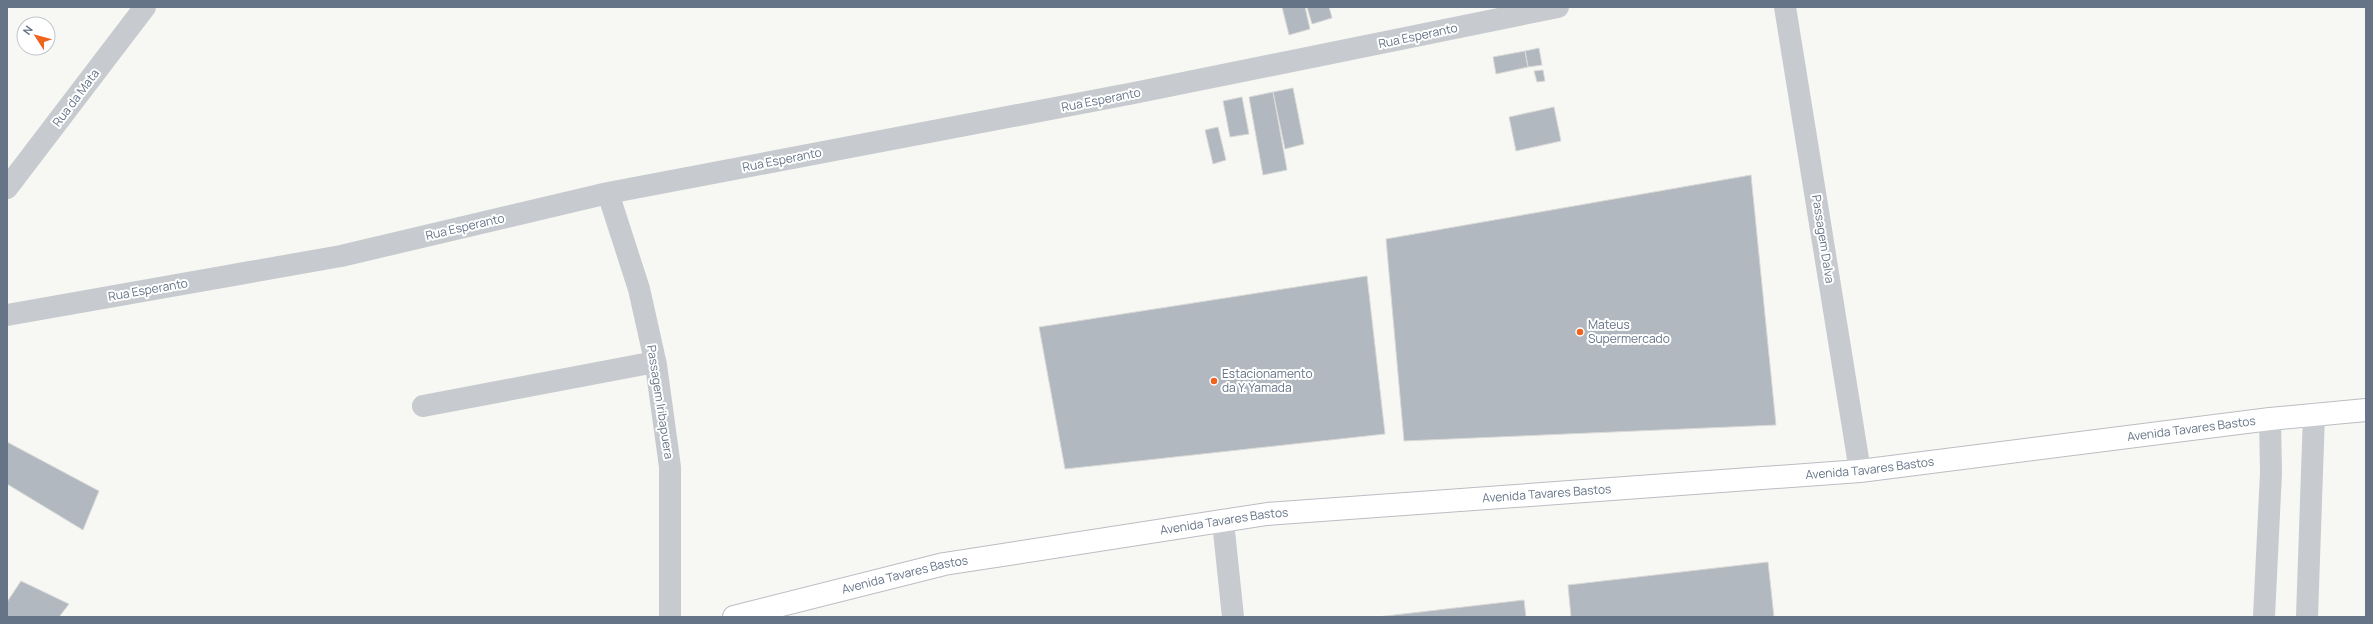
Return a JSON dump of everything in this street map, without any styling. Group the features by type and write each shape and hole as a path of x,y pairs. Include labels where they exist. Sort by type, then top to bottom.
{"main road":[{"name":"Avenida Tavares Bastos","path":"734,617 944,564 1267,514 1860,471 2270,419 2366,410"}],"street":[{"name":"Rua da Mata","path":"7,188 145,7"},
{"name":"Rua Esperanto","path":"7,315 341,256 608,193 1134,93 1558,7"},
{"name":"Passagem Dalva","path":"1785,7 1860,471"},
{"name":"Passagem Iribapuera","path":"608,193 639,289 655,362 670,467 670,617"},
{"path":"423,406 655,362"},
{"path":"2307,617 2314,414"},
{"path":"2264,617 2271,473 2270,419"},
{"path":"1223,522 1233,617"}],"building":[{"path":"1282,7 1305,7 1310,29 1289,35"},
{"path":"1307,7 1329,7 1332,18 1312,24"},
{"path":"1539,48 1542,65 1528,67 1525,51"},
{"path":"1525,51 1528,67 1496,74 1493,57"},
{"path":"1543,70 1545,81 1537,82 1534,71"},
{"path":"1293,88 1304,144 1285,149 1273,92"},
{"path":"1273,92 1287,170 1263,175 1249,97"},
{"path":"1242,97 1249,134 1230,137 1223,101"},
{"path":"1554,107 1561,141 1516,151 1509,117"},
{"path":"1218,127 1226,160 1213,164 1205,130"},
{"name":"Mateus Supermercado","path":"1751,175 1776,425 1404,441 1386,239"},
{"name":"Estacionamento da Y. Yamada","path":"1367,276 1385,434 1065,469 1039,327"},
{"path":"7,442 99,491 83,530 7,484"},
{"path":"1768,562 1774,617 1571,617 1568,585"},
{"path":"21,581 69,604 59,617 7,617 7,602"},
{"path":"1524,600 1526,617 1377,617"}],"place":[{"name":"Mateus Supermercado","path":"1580,332"},
{"name":"Estacionamento da Y. Yamada","path":"1214,381"}]}
